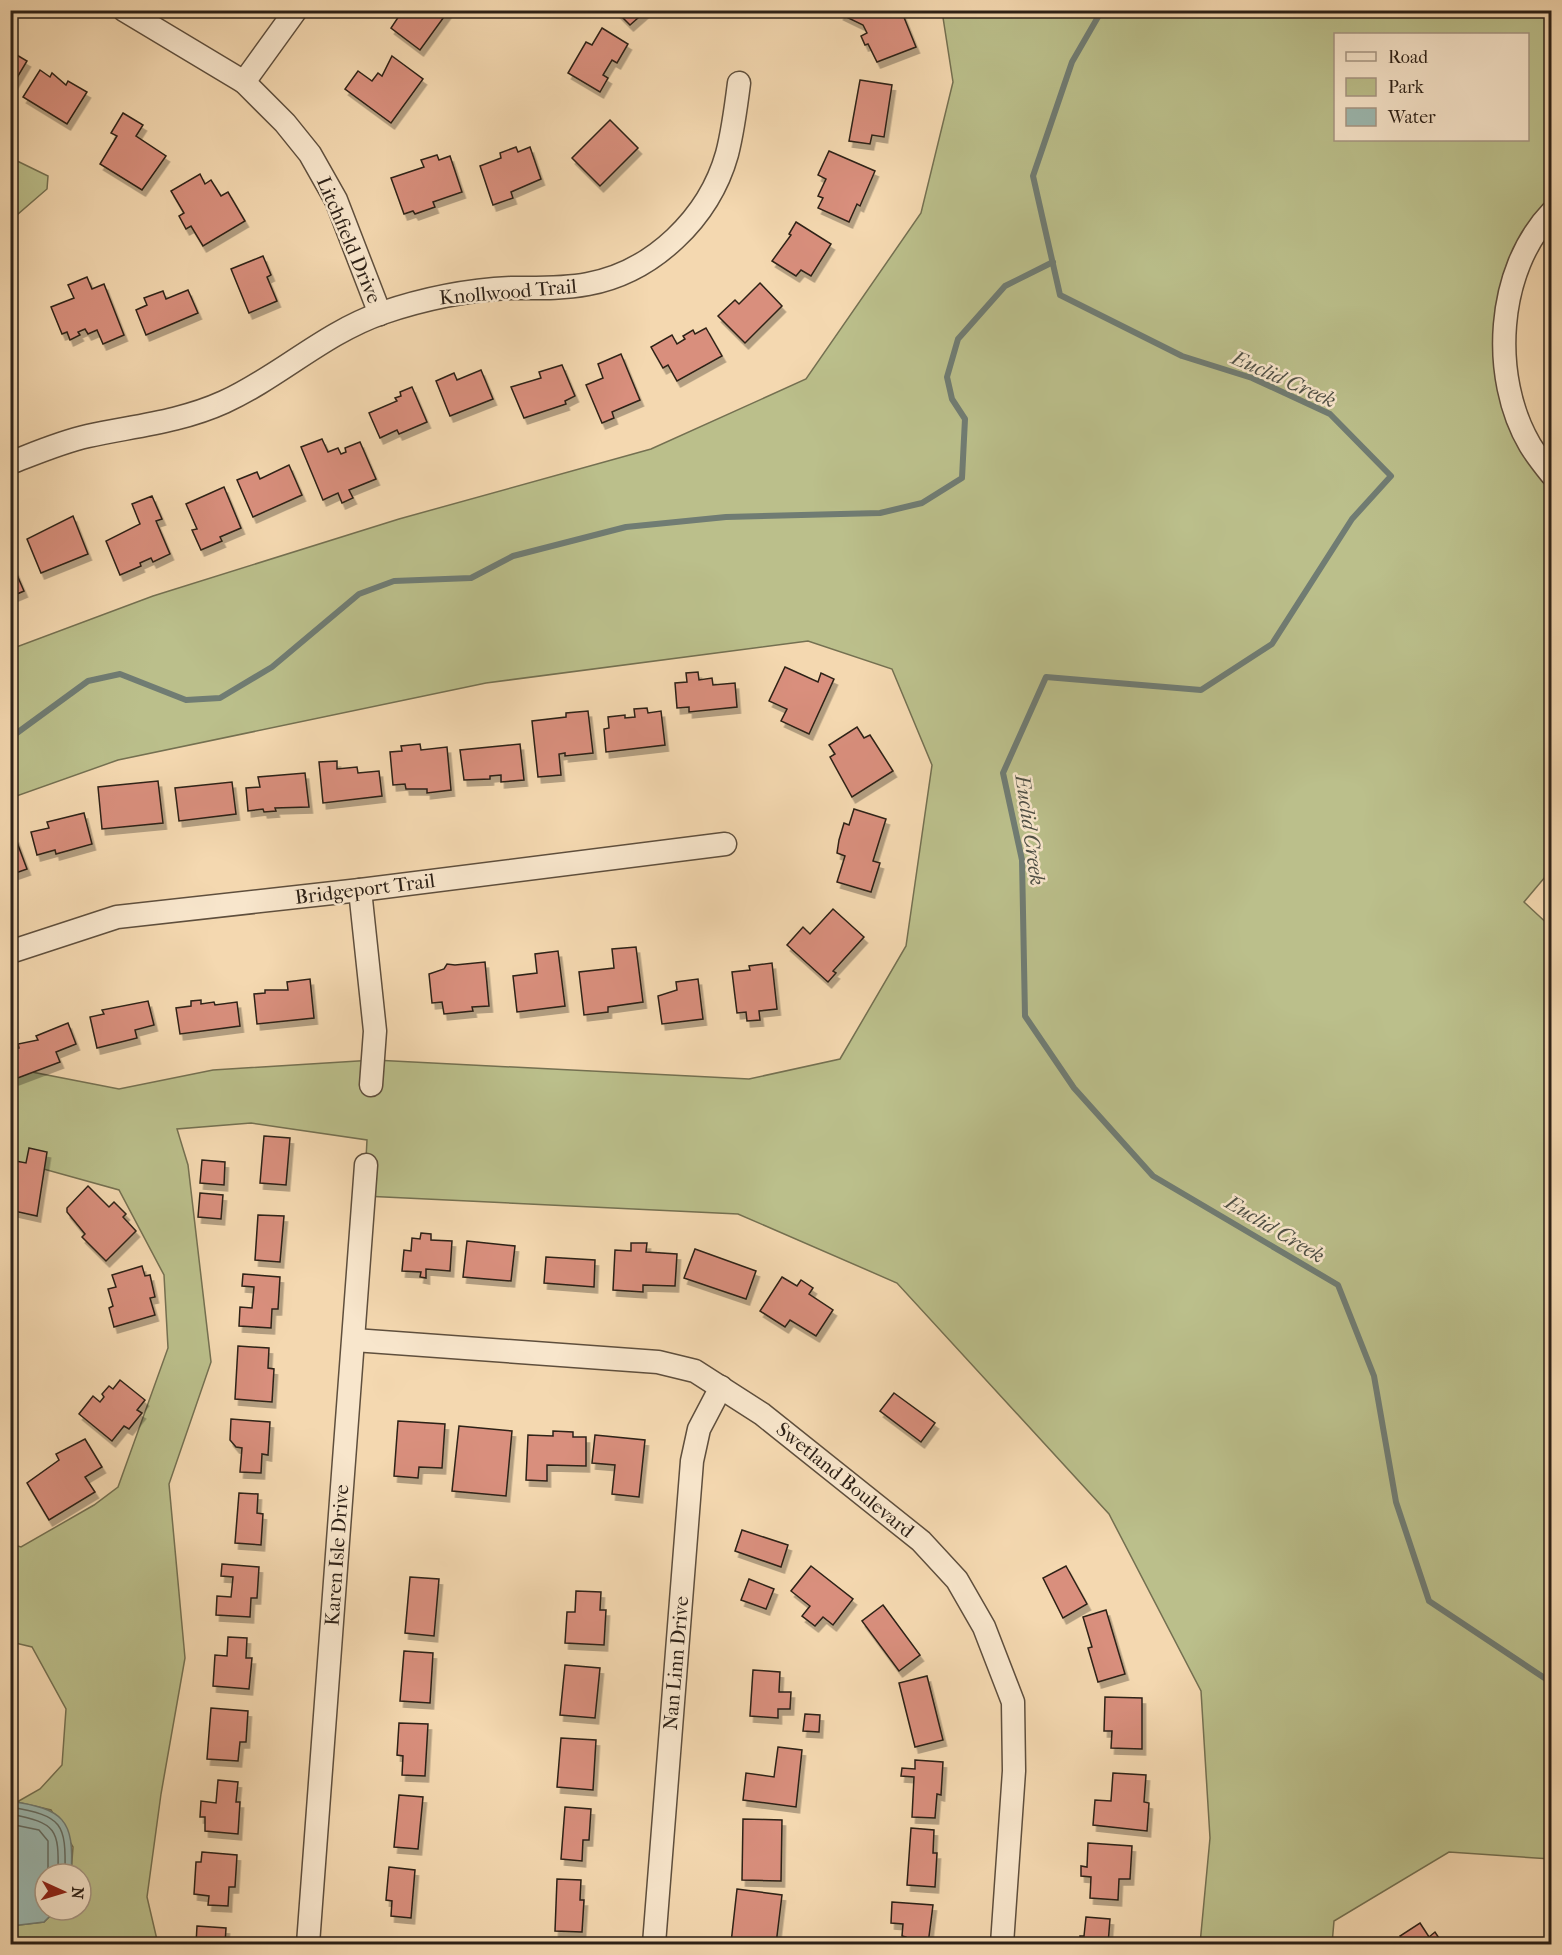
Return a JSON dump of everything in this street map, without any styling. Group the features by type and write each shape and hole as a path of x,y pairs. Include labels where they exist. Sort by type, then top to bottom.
{"street":[{"name":"Litchfield Drive","path":"124,10 244,82 285,123 321,171 336,200 380,314"},
{"path":"244,82 296,10"},
{"name":"Knollwood Trail","path":"10,463 85,436 163,422 208,409 239,394 324,341 380,314 458,294 587,285 617,276 647,260 683,230 711,193 726,156 740,83"},
{"path":"1551,212 1531,240 1516,270 1505,324 1504,352 1508,385 1518,416 1529,444 1551,475"},
{"name":"Bridgeport Trail","path":"10,952 117,917 360,890 725,844"},
{"path":"360,890 375,1031 371,1085"},
{"name":"Karen Isle Drive","path":"308,1944 366,1165"},
{"name":"Swetland Boulevard","path":"354,1340 658,1362 695,1371 762,1414 921,1540 957,1580 984,1626 1013,1702 1014,1771 1002,1944"},
{"name":"Nan Linn Drive","path":"654,1944 692,1461 699,1429 721,1387"}],"green space":[{"path":"942,11 1551,11 1551,212 1517,270 1508,385 1552,475 1551,870 1524,902 1552,928 1551,1859 1449,1852 1334,1921 1332,1944 1200,1944 1210,1838 1201,1691 1109,1514 897,1283 738,1214 364,1196 367,1140 251,1123 177,1129 188,1165 211,1362 169,1484 185,1658 161,1794 147,1897 158,1944 11,1944 11,1926 44,1922 93,1922 93,1862 72,1862 73,1847 51,1810 17,1802 40,1789 62,1765 66,1709 32,1647 11,1642 11,1544 21,1547 94,1505 118,1487 168,1348 164,1275 119,1190 11,1160 11,1068 119,1089 213,1070 374,1060 749,1079 840,1059 906,946 932,765 892,669 808,641 486,683 118,760 11,798 11,649 153,596 399,519 651,449 806,379 921,213 953,82"},
{"path":"11,158 48,176 47,189 11,220"}],"water":[{"path":"10,1801 28,1804 54,1813 67,1829 72,1855 72,1862 33,1862 33,1922 44,1922 11,1926"}],"building":[{"path":"403,10 409,13 411,10 449,10 420,50 391,28"},
{"path":"615,10 647,10 630,25"},
{"path":"842,10 901,10 916,47 877,62 861,36 867,33 863,25 840,14"},
{"path":"602,28 628,44 617,63 612,60 603,75 608,78 600,92 568,73 586,42 592,45"},
{"path":"10,51 27,61 12,86 10,85"},
{"path":"392,56 423,79 391,123 345,89 358,71 372,81 378,73 382,76"},
{"path":"40,70 50,77 52,73 66,85 68,81 87,92 67,124 23,97"},
{"path":"860,80 892,85 884,137 872,135 870,144 849,141"},
{"path":"123,113 143,125 136,136 166,156 142,190 100,164 117,136 111,133"},
{"path":"610,120 638,148 600,186 572,158"},
{"path":"516,147 518,152 530,147 541,179 511,192 513,198 493,205 480,166 501,158 500,153"},
{"path":"829,151 875,171 860,206 857,204 849,222 818,208 823,198 818,196 826,179 818,175"},
{"path":"437,155 439,160 450,156 462,192 433,202 435,207 415,214 413,211 404,214 391,178 424,167 421,160"},
{"path":"200,174 205,184 211,180 221,196 228,192 245,221 203,246 191,226 186,229 179,216 184,213 171,191"},
{"path":"796,222 831,244 811,276 801,270 796,276 772,261 791,235 789,234"},
{"path":"263,256 271,275 267,277 277,301 249,313 231,269"},
{"path":"87,277 92,289 104,284 124,335 103,344 97,330 88,334 85,329 78,332 80,335 70,340 67,332 62,334 51,307 74,298 68,285"},
{"path":"760,283 782,306 745,343 718,316 735,300 739,304"},
{"path":"188,290 198,313 146,335 136,310 147,305 144,298 163,291 166,299"},
{"path":"706,328 722,356 677,381 668,365 663,368 651,347 672,335 677,344 685,339 683,336 693,330 695,334"},
{"path":"621,354 640,400 612,412 614,418 602,423 586,385 603,378 598,364"},
{"path":"562,365 575,396 565,401 566,404 524,418 511,387 541,378 539,372"},
{"path":"481,370 493,399 450,416 436,381 454,373 457,380"},
{"path":"412,387 427,422 399,434 397,430 380,438 369,413 397,401 395,398 401,396 400,392"},
{"path":"322,439 328,452 338,448 341,454 346,452 345,448 360,442 376,479 349,490 353,498 342,503 338,493 323,500 301,447"},
{"path":"289,465 302,495 253,517 237,480 257,472 260,479"},
{"path":"224,487 241,528 220,537 222,541 201,550 192,530 197,529 186,504"},
{"path":"152,496 162,519 156,521 170,554 153,562 151,558 140,563 141,566 120,575 106,541 140,524 132,504"},
{"path":"73,516 88,554 41,573 27,539"},
{"path":"10,559 24,591 10,597"},
{"path":"785,667 818,682 821,673 834,679 809,734 781,721 787,709 769,701"},
{"path":"698,672 699,680 712,678 713,685 735,683 737,707 689,712 689,707 677,708 675,683 687,682 686,673"},
{"path":"647,708 648,713 661,711 665,745 606,752 604,729 609,728 608,717 625,715 625,718 635,717 634,709"},
{"path":"588,711 593,753 565,756 565,753 559,754 561,775 538,777 532,721 566,717 566,713"},
{"path":"857,727 864,738 870,735 893,771 852,797 830,757 835,754 829,745"},
{"path":"420,744 421,750 447,747 451,790 427,793 427,789 406,789 405,784 393,785 390,752 402,751 401,746"},
{"path":"520,744 524,780 501,782 501,775 490,776 490,779 464,780 460,750"},
{"path":"337,761 337,769 357,767 358,773 379,771 382,796 323,803 319,762"},
{"path":"305,773 309,807 275,808 276,811 264,812 263,809 248,811 246,788 260,787 258,777"},
{"path":"158,781 163,823 102,829 98,787"},
{"path":"232,782 236,814 179,821 175,788"},
{"path":"854,809 886,819 873,861 880,863 871,892 837,882 845,856 837,853 839,840 844,823 849,825"},
{"path":"84,813 92,844 56,854 55,850 37,855 31,832 49,828 47,822"},
{"path":"15,837 27,869 10,875 10,839"},
{"path":"833,909 864,937 833,971 836,973 828,982 787,945 803,927 810,934"},
{"path":"636,947 643,1002 608,1007 608,1012 584,1015 579,972 614,968 612,949"},
{"path":"558,951 565,1006 517,1012 513,976 537,973 535,954"},
{"path":"485,962 489,1006 472,1007 473,1011 444,1014 442,1002 432,1003 429,974 444,969 447,964"},
{"path":"772,963 777,1009 759,1011 760,1020 747,1021 746,1012 737,1013 732,972 750,970 749,966"},
{"path":"310,979 314,1018 257,1024 254,994 265,993 265,990 288,990 287,982"},
{"path":"698,979 703,1019 662,1024 658,996 677,990 676,982"},
{"path":"201,1000 201,1004 214,1002 215,1005 237,1002 240,1026 180,1034 176,1008 191,1006 191,1001"},
{"path":"148,1001 154,1025 135,1030 137,1038 97,1048 90,1017 104,1014 102,1010"},
{"path":"68,1023 76,1044 56,1052 60,1062 15,1079 10,1068 10,1051 19,1048 18,1044 38,1040 36,1036"},
{"path":"264,1136 290,1138 286,1185 260,1183"},
{"path":"29,1148 47,1152 37,1216 14,1211 15,1203 10,1202 10,1160 26,1163"},
{"path":"202,1160 225,1162 224,1185 200,1183"},
{"path":"88,1186 109,1207 114,1202 126,1214 123,1217 136,1231 106,1261 82,1237 85,1234 67,1212 67,1208"},
{"path":"200,1193 223,1195 221,1219 198,1217"},
{"path":"258,1215 284,1216 280,1262 255,1260"},
{"path":"421,1233 431,1234 431,1240 452,1241 450,1271 426,1269 426,1278 420,1277 421,1272 402,1271 404,1250 411,1251 412,1238 420,1239"},
{"path":"467,1241 515,1246 511,1281 463,1277"},
{"path":"631,1243 647,1243 646,1252 677,1254 675,1286 643,1285 643,1292 613,1290 615,1250 631,1251"},
{"path":"695,1249 756,1271 746,1299 684,1278"},
{"path":"546,1257 595,1260 594,1287 544,1283"},
{"path":"142,1266 145,1276 150,1275 155,1297 150,1298 155,1315 114,1327 109,1308 113,1306 108,1289 116,1287 112,1275"},
{"path":"243,1274 280,1277 278,1309 272,1309 271,1328 239,1326 240,1307 252,1308 254,1287 242,1286"},
{"path":"782,1277 797,1286 801,1280 813,1288 809,1294 833,1310 816,1336 790,1320 785,1327 760,1311"},
{"path":"238,1346 269,1348 268,1368 274,1369 272,1402 235,1399"},
{"path":"120,1380 145,1400 137,1410 142,1413 129,1429 124,1426 112,1441 79,1414 93,1396 100,1402 104,1397 102,1394 109,1386 113,1389"},
{"path":"894,1393 935,1423 921,1442 880,1411"},
{"path":"231,1419 270,1422 268,1455 262,1454 261,1473 240,1472 242,1448 236,1447 230,1440"},
{"path":"398,1421 445,1424 442,1468 419,1467 418,1478 394,1476"},
{"path":"459,1426 512,1431 506,1496 452,1491"},
{"path":"553,1431 573,1432 573,1437 586,1437 586,1466 547,1465 547,1481 526,1480 528,1435 553,1436"},
{"path":"595,1435 645,1440 639,1497 612,1494 615,1465 592,1463"},
{"path":"85,1439 102,1467 85,1477 95,1492 49,1520 27,1483 59,1460 56,1454"},
{"path":"239,1493 258,1494 257,1513 263,1514 261,1545 235,1543"},
{"path":"742,1530 788,1545 781,1567 735,1551"},
{"path":"222,1564 259,1567 257,1598 251,1598 250,1617 216,1615 217,1596 231,1597 233,1577 221,1576"},
{"path":"811,1566 853,1599 833,1625 823,1617 815,1626 802,1616 810,1606 791,1591"},
{"path":"1066,1566 1087,1604 1063,1618 1043,1578"},
{"path":"410,1577 439,1579 434,1636 405,1633"},
{"path":"749,1579 774,1589 766,1609 741,1600"},
{"path":"576,1591 601,1592 600,1610 606,1610 604,1645 565,1643 567,1612 575,1612"},
{"path":"883,1605 920,1655 899,1671 862,1621"},
{"path":"1106,1610 1125,1674 1098,1682 1088,1648 1092,1647 1083,1617"},
{"path":"228,1637 247,1638 246,1658 252,1658 249,1689 213,1686 215,1655 227,1656"},
{"path":"404,1651 433,1653 430,1703 400,1701"},
{"path":"565,1665 600,1668 595,1718 560,1715"},
{"path":"753,1670 780,1672 779,1692 791,1692 790,1709 778,1709 778,1718 750,1716"},
{"path":"927,1676 943,1740 915,1747 899,1683"},
{"path":"1105,1697 1142,1698 1142,1749 1111,1748 1112,1731 1104,1731"},
{"path":"211,1708 248,1711 246,1742 240,1742 238,1761 207,1759"},
{"path":"805,1714 820,1715 819,1732 803,1731"},
{"path":"399,1723 428,1724 425,1776 402,1775 403,1756 397,1755"},
{"path":"561,1738 596,1740 593,1790 557,1787"},
{"path":"778,1747 802,1750 796,1807 743,1800 746,1773 774,1777"},
{"path":"915,1760 943,1762 941,1795 937,1794 935,1818 912,1817 914,1777 901,1776 902,1768 915,1769"},
{"path":"1113,1773 1146,1775 1144,1802 1149,1803 1147,1831 1093,1825 1095,1800 1111,1801"},
{"path":"218,1780 238,1782 236,1802 240,1802 238,1834 205,1831 205,1817 200,1817 201,1801 216,1803"},
{"path":"399,1795 423,1797 418,1849 394,1847"},
{"path":"565,1807 591,1809 589,1840 583,1840 582,1861 561,1859"},
{"path":"743,1819 782,1820 781,1881 742,1880"},
{"path":"911,1828 934,1830 933,1853 937,1853 935,1887 907,1885"},
{"path":"1088,1843 1132,1846 1130,1879 1119,1879 1118,1900 1090,1898 1091,1877 1081,1876 1081,1866 1087,1867"},
{"path":"202,1852 237,1855 235,1887 229,1887 228,1906 208,1905 209,1896 194,1894 196,1862 201,1862"},
{"path":"389,1867 415,1870 411,1918 391,1916 392,1901 386,1900"},
{"path":"557,1879 581,1880 580,1900 584,1900 582,1932 555,1931"},
{"path":"737,1889 782,1895 776,1944 731,1943"},
{"path":"892,1902 933,1905 928,1944 905,1944 906,1937 902,1936 903,1924 891,1923"},
{"path":"1086,1917 1110,1919 1108,1944 1080,1944 1080,1936 1084,1936"},
{"path":"1420,1923 1429,1937 1435,1932 1443,1944 1405,1944 1400,1936"},
{"path":"197,1926 226,1928 225,1944 196,1944"},
{"path":"389,1940 424,1943 424,1944 388,1944"}],"waterway":[{"name":"Euclid Creek","path":"1102,10 1072,62 1033,176 1060,295 1182,356 1252,378 1330,414 1391,476 1352,519 1272,644 1201,690 1046,677 1003,773 1022,860 1025,1016 1074,1088 1153,1176 1338,1285 1374,1376 1396,1502 1429,1601 1552,1683"},
{"path":"10,738 88,681 120,674 186,700 220,698 272,667 359,594 394,581 471,578 513,556 626,527 726,517 880,513 922,503 962,478 965,419 952,399 947,377 958,339 1005,286 1053,262"}]}
